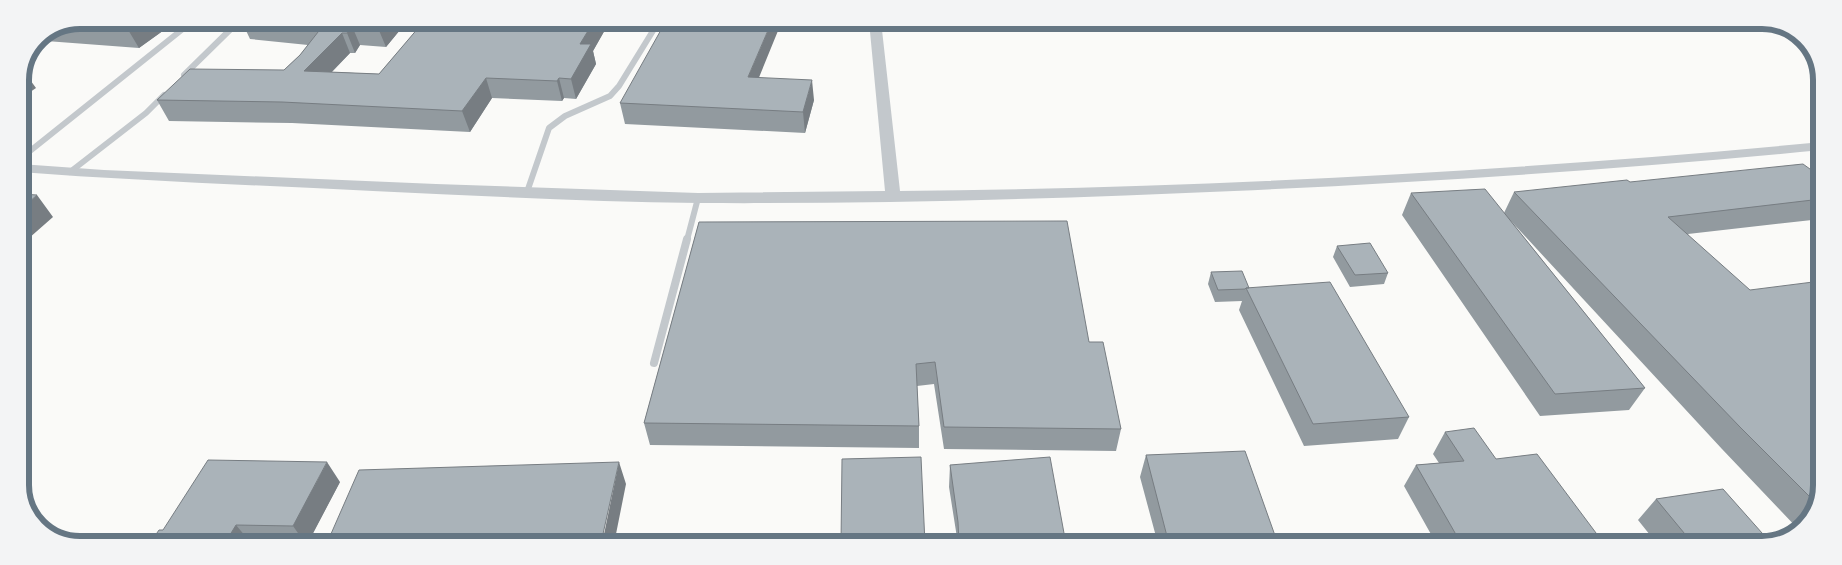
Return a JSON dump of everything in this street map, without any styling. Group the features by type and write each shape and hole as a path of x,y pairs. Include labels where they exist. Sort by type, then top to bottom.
{"street":[{"path":"877,29 893,196"},
{"path":"29,169 436,190 698,198 1057,194 1368,180 1813,147"}],"lane":[{"path":"29,152 183,29"},
{"path":"180,80 231,29"},
{"path":"527,192 549,128 566,116 610,96 619,86 654,29"},
{"path":"70,172 146,112 166,93"},
{"path":"654,362 698,198"}],"building":[{"path":"320,29 350,29 347,33 342,33 304,71 379,74 417,29 589,29 580,44 591,44 571,79 559,78 557,81 486,78 462,111 282,102 157,100 190,69 284,70 300,55"},
{"path":"662,29 769,29 748,77 812,80 803,112 620,103"},
{"path":"1803,164 1813,171 1813,200 1668,217 1750,290 1813,282 1812,499 1740,427 1514,192 1627,180 1630,182"},
{"path":"1485,189 1645,388 1555,394 1411,193"},
{"path":"29,195 37,195 29,202"},
{"path":"1067,221 1089,342 1103,342 1121,429 944,427 935,362 916,364 919,426 644,423 699,222"},
{"path":"1370,243 1388,273 1355,275 1337,246"},
{"path":"1242,271 1249,288 1218,290 1211,272"},
{"path":"1330,282 1409,417 1313,424 1246,288"},
{"path":"1474,428 1496,459 1537,454 1598,536 1457,536 1416,465 1464,461 1445,432"},
{"path":"1245,451 1275,536 1167,536 1146,455"},
{"path":"921,457 925,536 841,536 842,459"},
{"path":"1050,457 1065,536 959,536 950,465"},
{"path":"208,460 327,462 293,526 236,525 229,536 155,536 159,530 163,530"},
{"path":"619,462 603,536 330,536 359,470"},
{"path":"1723,489 1764,536 1687,536 1656,499"}]}
